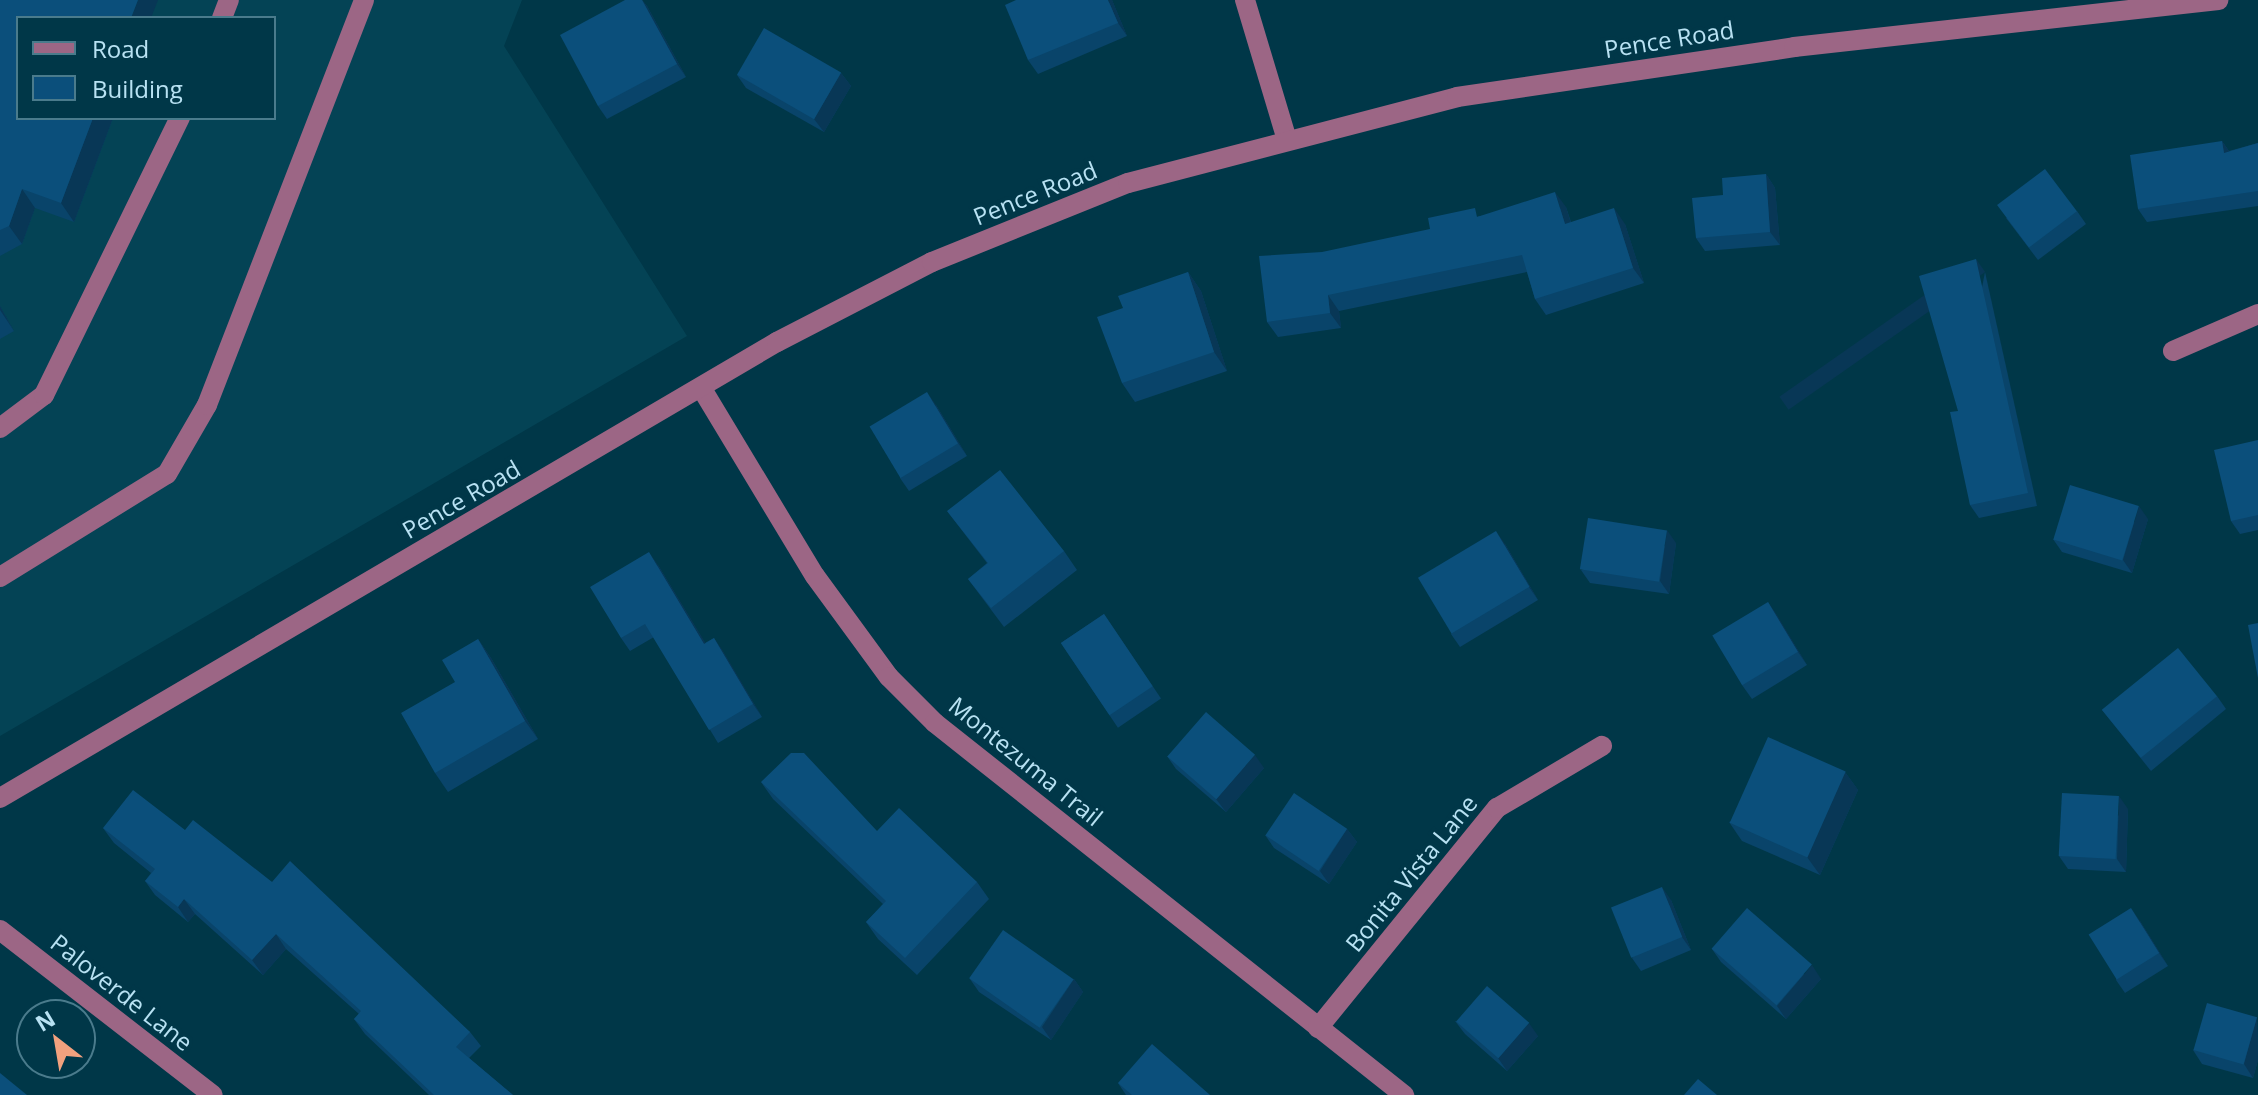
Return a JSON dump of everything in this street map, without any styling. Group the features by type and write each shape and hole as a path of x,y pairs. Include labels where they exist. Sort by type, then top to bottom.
{"street":[{"path":"0,577 167,474 207,405 364,0"},
{"path":"1245,0 1286,137"},
{"name":"Pence Road","path":"0,798 702,389 932,262 1128,183 1286,137 1457,97 1779,49 2218,0"},
{"path":"0,428 44,395 179,120"},
{"path":"2173,351 2258,314"},
{"name":"Montezuma Trail","path":"702,389 815,576 889,677 935,723 1404,1095"},
{"name":"Bonita Vista Lane","path":"1318,1028 1497,808 1602,746"},
{"name":"Paloverde Lane","path":"0,930 213,1095"}],"shaded area":[{"path":"0,0 522,0 504,46 687,336 0,736"}],"building":[{"path":"0,0 138,0 132,16 16,16 16,120 92,120 61,203 22,189 9,226 0,230"},
{"path":"625,0 642,0 677,64 598,106 560,35"},
{"path":"1016,0 1108,0 1118,23 1028,60 1005,5"},
{"path":"764,28 841,72 814,119 737,75"},
{"path":"2222,141 2224,153 2258,143 2258,191 2138,209 2130,155"},
{"path":"2045,169 2077,211 2029,247 1997,205"},
{"path":"1766,174 1770,232 1696,238 1692,198 1723,195 1722,178"},
{"path":"1555,192 1565,224 1614,208 1633,268 1535,299 1522,255 1328,295 1330,313 1267,322 1259,256 1322,252 1430,229 1428,218 1475,208 1477,217"},
{"path":"1976,259 2028,493 1970,505 1950,412 1958,411 1919,276"},
{"path":"1188,272 1214,352 1122,383 1097,317 1123,308 1118,296"},
{"path":"927,392 958,443 900,478 870,427"},
{"path":"2258,440 2258,515 2231,521 2214,450"},
{"path":"1000,470 1064,551 991,608 968,579 988,563 947,511"},
{"path":"2070,485 2139,506 2122,561 2053,540"},
{"path":"1588,518 1667,531 1659,582 1580,569"},
{"path":"1496,531 1529,587 1451,634 1418,578"},
{"path":"649,552 704,644 714,638 753,704 709,730 645,624 621,638 590,587"},
{"path":"1768,602 1798,652 1742,685 1712,635"},
{"path":"1104,614 1153,686 1110,715 1061,643"},
{"path":"2258,623 2258,678 2248,625"},
{"path":"478,639 525,721 435,773 401,713 455,682 442,660"},
{"path":"2178,648 2217,696 2141,758 2102,710"},
{"path":"1206,712 1255,755 1216,799 1167,757"},
{"path":"1768,737 1846,772 1807,857 1730,823"},
{"path":"791,753 804,753 877,831 899,808 977,882 905,958 866,922 886,901 761,782"},
{"path":"133,790 185,830 193,820 272,882 290,861 470,1032 456,1047 513,1095 434,1095 354,1019 361,1011 276,934 252,960 184,899 178,907 145,881 155,869 103,828"},
{"path":"1294,793 1347,829 1319,871 1265,835"},
{"path":"2062,793 2119,796 2116,859 2059,856"},
{"path":"1662,887 1682,937 1631,958 1611,908"},
{"path":"1747,908 1812,964 1776,1005 1712,949"},
{"path":"2131,908 2159,953 2117,979 2089,934"},
{"path":"1003,930 1073,979 1040,1028 969,978"},
{"path":"1487,986 1529,1023 1498,1058 1456,1021"},
{"path":"2207,1003 2257,1017 2243,1064 2193,1050"},
{"path":"1152,1044 1210,1095 1132,1095 1118,1083"},
{"path":"0,1073 27,1095 0,1095"},
{"path":"1698,1079 1717,1095 1684,1095"}]}
